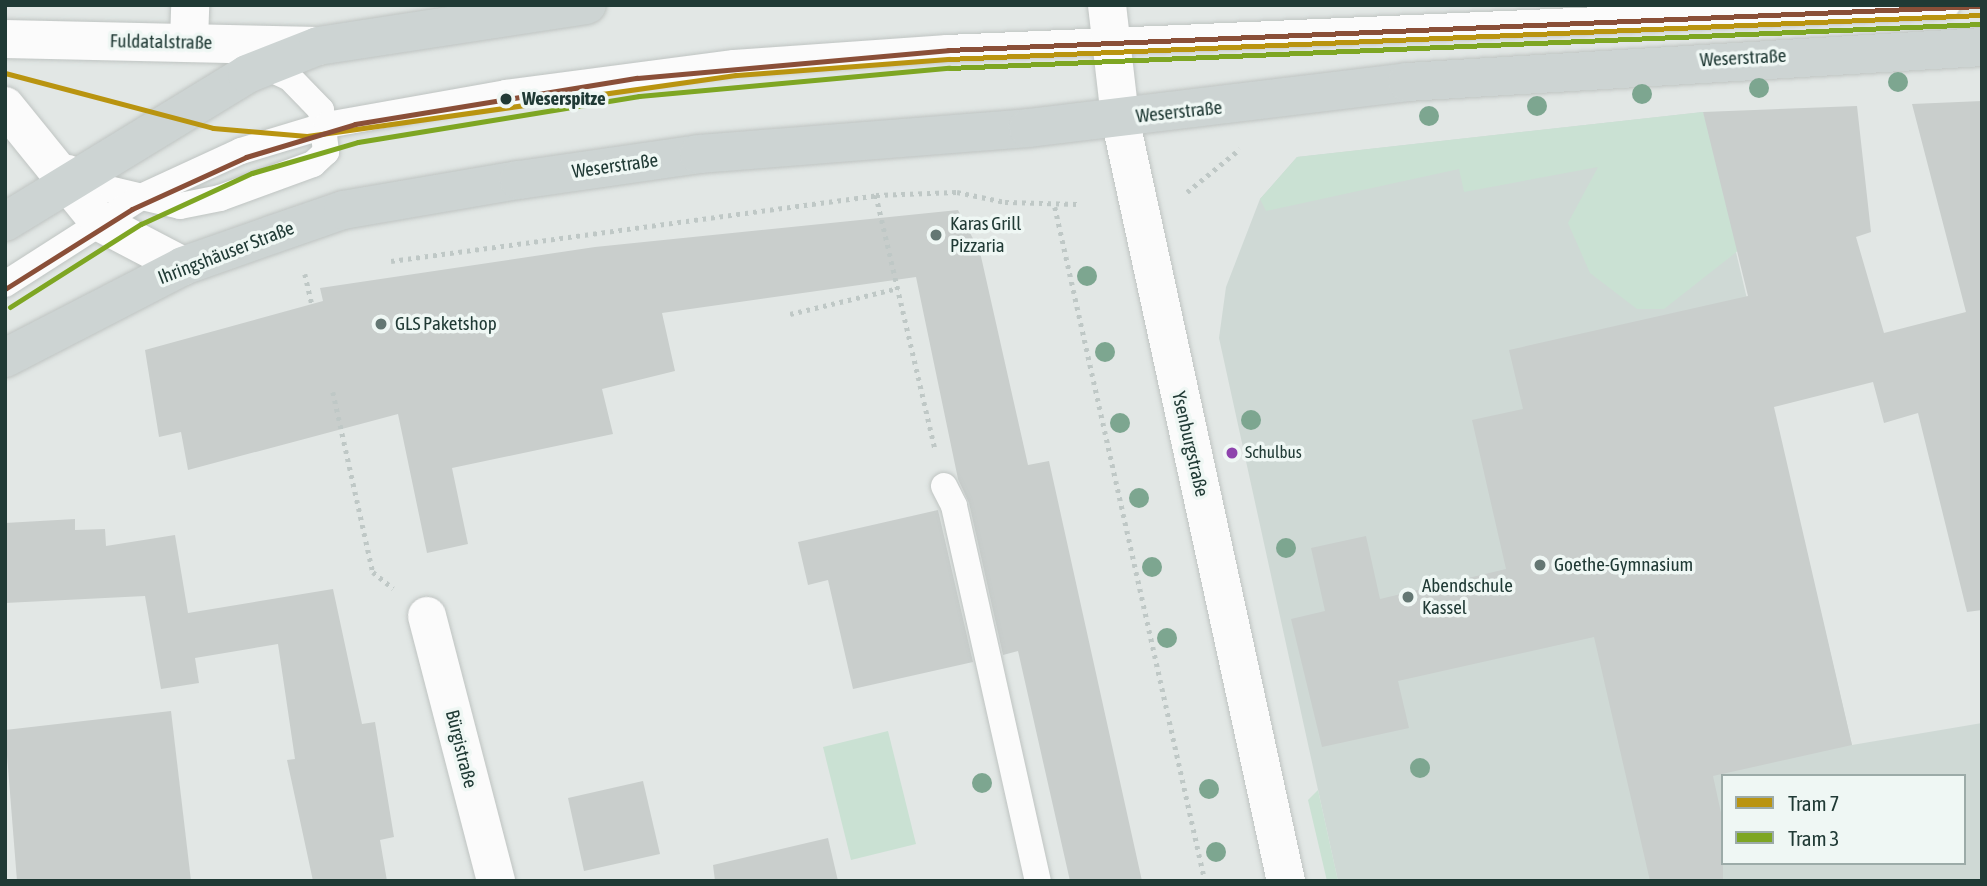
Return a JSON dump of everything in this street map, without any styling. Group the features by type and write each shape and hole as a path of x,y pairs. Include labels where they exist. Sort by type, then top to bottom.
{"main road":[{"path":"5,222 264,66 318,46 587,5"},
{"name":"Weserstraße","path":"379,203 699,154 1120,118 1486,76 1982,47"},
{"name":"Ihringshäuser Straße","path":"5,358 183,266 379,203"}],"street":[{"name":"Ysenburgstraße","path":"1109,22 1120,118 1286,881"},
{"name":"Fuldatalstraße","path":"5,38 190,23 318,46"},
{"path":"5,107 73,180 99,222 183,266"},
{"name":"Bürgistraße","path":"427,616 496,881"}],"lane":[{"path":"5,284 141,197 241,150 327,125 734,63 1109,22 1947,5"},
{"path":"73,180 180,205 220,198 313,164 326,152 327,125 321,110 290,78 190,23"},
{"path":"944,486 954,506 1038,881"}],"path":[{"path":"1187,192 1240,150"},
{"path":"955,180 957,192"},
{"path":"391,261 876,195 957,192 1055,207 1077,204"},
{"path":"876,195 944,486"},
{"path":"1055,207 1205,881"},
{"path":"305,274 312,304"},
{"path":"790,314 898,288"},
{"path":"333,392 373,572 427,616"}],"shaded area":[{"name":"Goethe-Gymnasium","path":"1703,112 1852,745 1982,723 1982,881 1338,881 1219,338 1226,287 1260,199 1297,157"}],"green space":[{"path":"1703,112 1744,246 1664,309 1637,309 1590,273 1568,223 1598,167 1464,192 1459,169 1266,211 1260,199 1297,157"},
{"path":"888,731 916,844 851,860 823,747"},
{"path":"1318,790 1338,881 1327,881 1308,800"}],"building":[{"path":"1982,101 1982,610 1967,612 1918,413 1884,423 1873,382 1774,407 1852,745 1713,776 1721,813 1723,881 1650,881 1594,637 1398,681 1409,728 1322,747 1291,619 1325,611 1311,548 1366,536 1380,599 1506,569 1472,420 1523,409 1509,350 1748,296 1703,112 1857,106 1871,232 1856,237 1884,333 1966,312 1912,104"},
{"path":"958,210 980,252 1028,465 1049,461 1142,881 1070,881 1018,651 1003,655 969,503 958,479 916,277 662,313 675,371 602,389 613,434 452,468 468,544 427,553 398,414 188,470 181,432 159,437 145,350 323,301 320,288 595,247"},
{"path":"938,510 973,662 853,689 828,580 808,585 798,542"},
{"path":"75,519 75,530 105,529 106,546 175,535 188,613 333,589 362,724 375,722 394,837 380,840 387,881 313,881 287,760 295,759 278,644 195,658 199,683 161,689 145,596 5,603 5,523"},
{"path":"171,711 191,881 17,881 5,730"},
{"path":"643,781 660,854 584,871 568,798"},
{"path":"828,838 838,881 715,881 713,865"}],"tram line":[{"name":"7","path":"5,73 213,128 307,136 736,75 948,59 1982,15"},
{"name":"3","path":"10,307 141,224 252,173 358,142 639,96 949,68 1982,24"}],"transit line":[{"path":"5,289 132,209 246,157 355,124 637,78 948,50 1982,6"}],"place":[{"name":"Weserspitze","path":"506,99"},
{"name":"Karas Grill Pizzaria","path":"936,235"},
{"name":"GLS Paketshop","path":"381,324"},
{"name":"Schulbus","path":"1232,453"},
{"name":"Goethe-Gymnasium","path":"1540,565"},
{"name":"Abendschule Kassel","path":"1408,597"}]}
